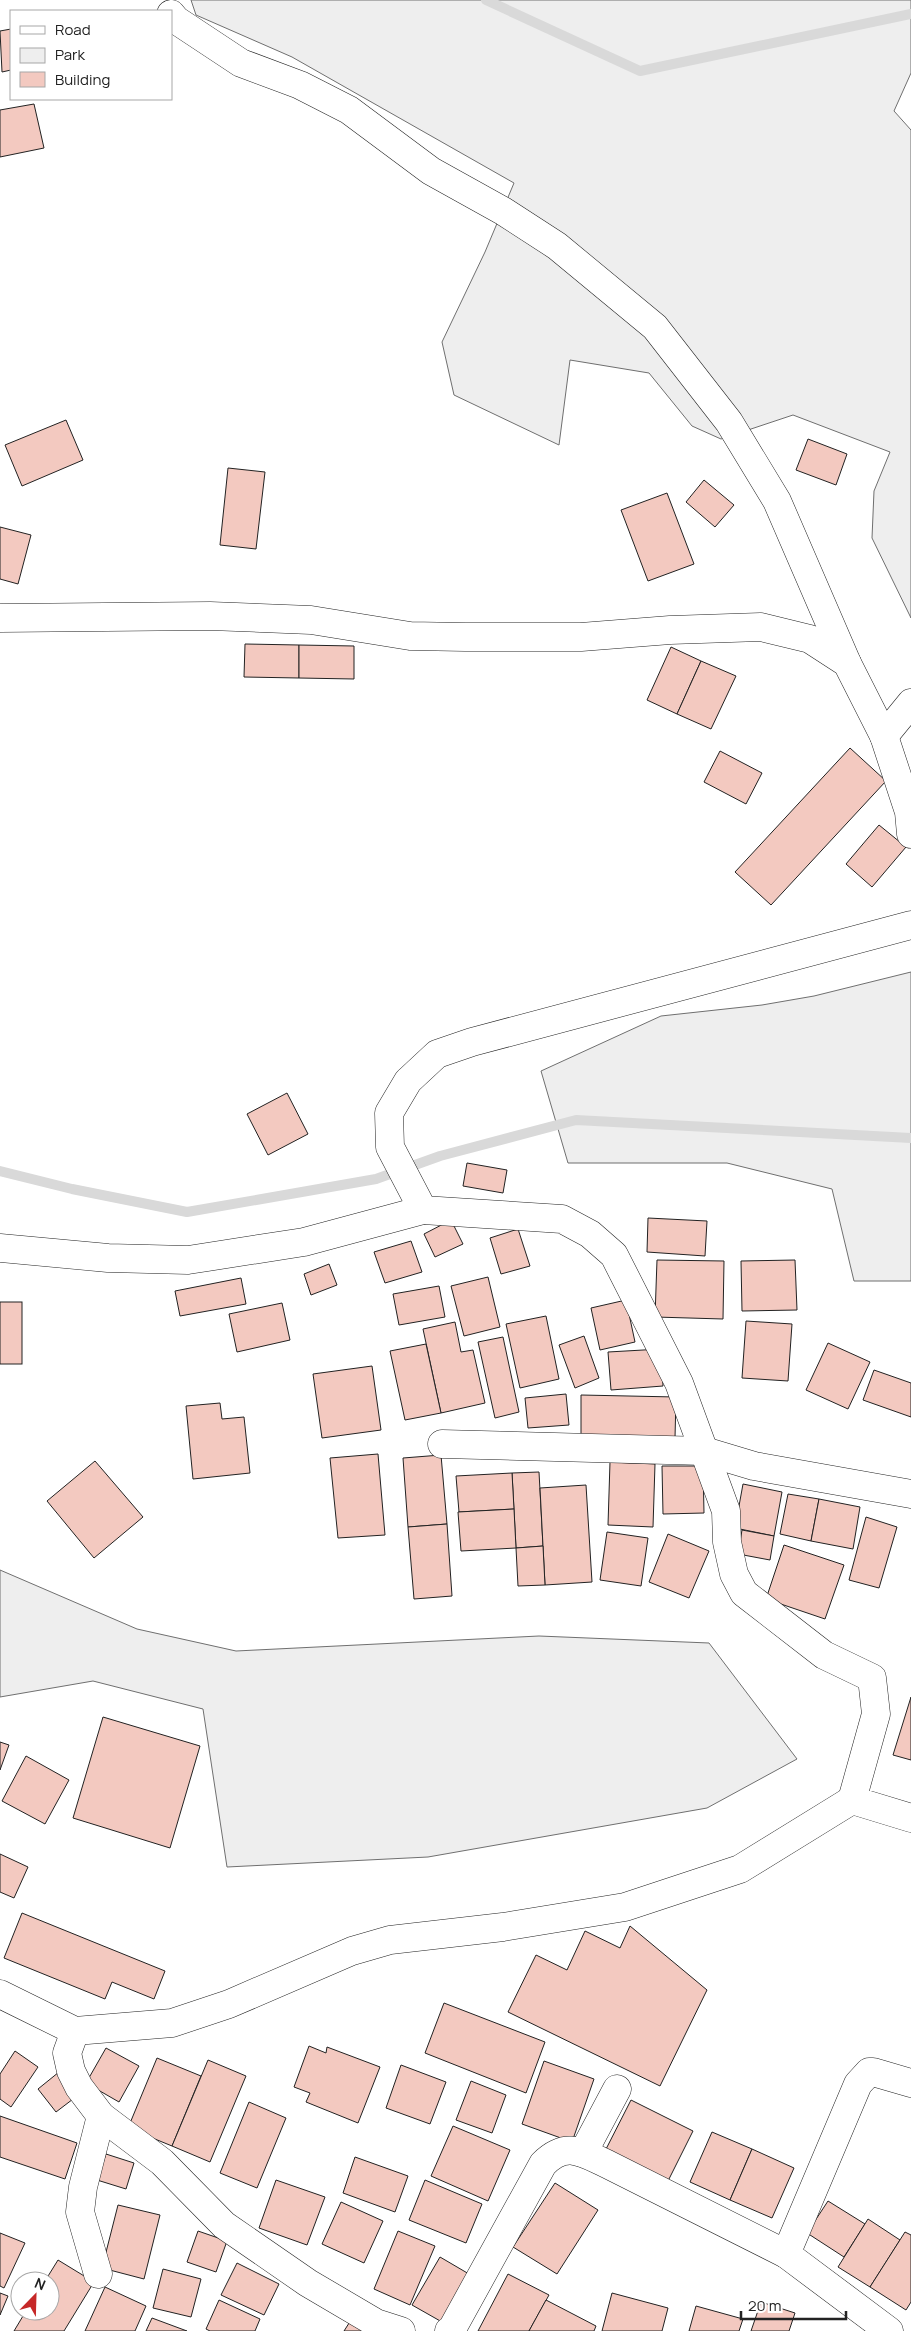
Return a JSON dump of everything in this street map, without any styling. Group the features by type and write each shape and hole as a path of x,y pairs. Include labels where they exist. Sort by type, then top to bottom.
{"street":[{"path":"160,0 168,10"},
{"path":"172,15 176,20 241,63 300,85 349,110 432,171 503,211 557,246 655,327 729,422 777,501 847,663 884,736 909,812 911,834"},
{"path":"0,618 210,616 311,620 410,636 465,638 581,637 761,627 810,639 847,663"},
{"path":"884,736 911,703"},
{"path":"418,1199 390,1147 389,1113 408,1081 437,1054 501,1034 911,926"},
{"path":"0,1248 108,1258 188,1260 304,1242 418,1199 562,1219 590,1234 614,1255 642,1306 680,1383 726,1511 727,1542 732,1566 744,1593 824,1655 872,1678 876,1714 852,1800 740,1869 626,1908 504,1927 390,1940 352,1951 229,2004 172,2023 75,2031 0,1994"},
{"path":"442,1444 704,1451 754,1466 911,1494"},
{"path":"852,1800 911,1818"},
{"path":"75,2031 67,2053 71,2071 79,2087 101,2116 162,2162 224,2225 308,2283 376,2323 401,2331"},
{"path":"786,2254 858,2084 869,2072 911,2083"},
{"path":"583,2153 617,2090"},
{"path":"98,2274 80,2212 83,2186 101,2116"},
{"path":"449,2331 452,2329 543,2164 553,2154 567,2149 583,2153 786,2254 889,2331"}],"green space":[{"path":"191,0 911,0 911,73 894,111 911,130 911,618 872,538 874,491 890,452 793,415 721,439 692,426 649,373 570,360 559,445 454,395 442,342 485,252 514,183 292,57 196,15"},
{"path":"911,972 911,1281 854,1281 832,1189 727,1163 568,1163 541,1071 661,1016 762,1005 814,996"},
{"path":"0,1570 137,1629 236,1651 539,1636 709,1643 797,1759 707,1808 428,1857 227,1867 203,1709 93,1681 0,1697"}],"building":[{"path":"10,29 10,70 2,72 0,31"},
{"path":"34,104 44,148 0,157 0,110"},
{"path":"66,420 83,460 22,486 5,445"},
{"path":"808,439 847,454 836,485 796,470"},
{"path":"228,468 265,472 256,549 220,545"},
{"path":"704,480 734,505 715,527 686,502"},
{"path":"667,493 694,564 648,581 621,510"},
{"path":"0,527 31,535 18,584 0,579"},
{"path":"245,644 299,645 299,678 244,677"},
{"path":"299,645 354,646 354,679 299,678"},
{"path":"671,647 701,661 677,714 647,700"},
{"path":"701,661 736,676 711,729 677,714"},
{"path":"850,748 886,781 771,905 735,872"},
{"path":"720,751 762,773 746,804 704,782"},
{"path":"879,825 906,847 872,887 846,864"},
{"path":"287,1093 308,1134 268,1155 247,1114"},
{"path":"467,1163 507,1170 503,1193 463,1186"},
{"path":"648,1218 707,1221 705,1256 647,1252"},
{"path":"451,1220 463,1244 435,1257 424,1234"},
{"path":"518,1229 530,1266 501,1274 490,1238"},
{"path":"411,1241 422,1272 385,1283 374,1252"},
{"path":"657,1260 724,1261 723,1319 655,1317"},
{"path":"795,1260 797,1310 742,1311 741,1261"},
{"path":"329,1264 337,1285 311,1295 304,1274"},
{"path":"488,1277 500,1327 464,1336 451,1286"},
{"path":"241,1278 246,1304 180,1316 175,1291"},
{"path":"439,1286 445,1317 399,1325 393,1294"},
{"path":"626,1300 635,1342 600,1350 591,1308"},
{"path":"0,1302 22,1302 22,1364 0,1364"},
{"path":"282,1303 290,1340 237,1352 229,1314"},
{"path":"546,1316 559,1379 520,1388 506,1324"},
{"path":"746,1321 792,1324 788,1381 742,1378"},
{"path":"455,1322 461,1352 473,1350 485,1403 441,1413 423,1329"},
{"path":"584,1336 599,1378 575,1388 559,1345"},
{"path":"503,1337 519,1412 495,1418 478,1342"},
{"path":"828,1343 870,1362 848,1409 806,1390"},
{"path":"426,1344 441,1413 405,1420 390,1351"},
{"path":"661,1349 663,1386 611,1390 608,1352"},
{"path":"372,1366 381,1430 322,1438 313,1374"},
{"path":"874,1370 911,1383 911,1417 863,1400"},
{"path":"566,1394 569,1425 528,1428 525,1398"},
{"path":"581,1395 676,1397 675,1438 581,1437"},
{"path":"220,1403 222,1419 244,1417 250,1473 193,1479 186,1406"},
{"path":"378,1454 385,1535 338,1538 330,1458"},
{"path":"441,1455 447,1524 408,1527 403,1458"},
{"path":"95,1461 143,1517 94,1558 47,1501"},
{"path":"610,1462 655,1464 653,1527 608,1525"},
{"path":"662,1466 703,1466 704,1513 663,1514"},
{"path":"539,1472 543,1546 516,1548 512,1473"},
{"path":"512,1473 514,1509 459,1512 456,1476"},
{"path":"743,1484 782,1492 774,1536 735,1528"},
{"path":"586,1485 592,1582 545,1585 540,1488"},
{"path":"788,1494 819,1499 811,1541 780,1534"},
{"path":"819,1499 860,1507 853,1549 811,1541"},
{"path":"514,1509 516,1548 461,1551 458,1512"},
{"path":"866,1517 897,1527 879,1588 849,1580"},
{"path":"447,1524 452,1596 414,1599 408,1527"},
{"path":"742,1530 774,1536 770,1560 738,1554"},
{"path":"607,1532 648,1538 641,1586 600,1580"},
{"path":"668,1534 709,1551 689,1598 649,1582"},
{"path":"784,1545 844,1565 825,1619 766,1599"},
{"path":"543,1546 545,1585 518,1586 516,1548"},
{"path":"911,1697 911,1760 893,1755"},
{"path":"103,1717 200,1746 170,1848 73,1818"},
{"path":"0,1742 9,1745 0,1770"},
{"path":"26,1756 69,1780 45,1824 2,1801"},
{"path":"0,1854 28,1867 14,1898 0,1892"},
{"path":"22,1913 165,1971 154,1999 112,1982 105,1999 4,1958"},
{"path":"630,1926 707,1990 660,2086 508,2012 536,1955 567,1970 585,1931 620,1948"},
{"path":"444,2003 545,2042 526,2093 425,2053"},
{"path":"309,2046 326,2053 327,2047 380,2067 358,2123 306,2102 310,2093 294,2087"},
{"path":"106,2048 139,2066 119,2102 86,2083"},
{"path":"15,2051 38,2067 11,2107 0,2099 0,2074"},
{"path":"157,2058 201,2076 172,2146 128,2128"},
{"path":"208,2060 246,2076 210,2162 172,2146"},
{"path":"544,2061 594,2079 572,2142 522,2124"},
{"path":"401,2065 446,2082 430,2124 386,2108"},
{"path":"59,2072 77,2096 56,2112 38,2089"},
{"path":"471,2081 506,2095 492,2133 456,2120"},
{"path":"631,2100 693,2131 665,2187 603,2155"},
{"path":"249,2102 286,2118 257,2188 220,2173"},
{"path":"0,2116 77,2143 65,2179 0,2157"},
{"path":"453,2126 510,2150 488,2201 431,2176"},
{"path":"712,2132 752,2149 730,2200 690,2182"},
{"path":"752,2149 794,2168 772,2218 730,2200"},
{"path":"106,2154 134,2163 126,2189 97,2180"},
{"path":"355,2157 408,2176 395,2212 343,2193"},
{"path":"276,2180 325,2197 307,2245 259,2228"},
{"path":"425,2180 482,2204 466,2243 409,2220"},
{"path":"555,2183 598,2210 557,2274 513,2247"},
{"path":"828,2201 865,2224 844,2257 807,2233"},
{"path":"341,2202 383,2221 364,2263 322,2244"},
{"path":"118,2205 160,2215 144,2279 102,2268"},
{"path":"868,2219 900,2240 870,2287 838,2267"},
{"path":"198,2231 227,2241 216,2272 187,2262"},
{"path":"398,2231 435,2246 410,2305 374,2289"},
{"path":"905,2232 911,2235 911,2302 906,2310 870,2287"},
{"path":"0,2233 25,2243 12,2271 10,2271 4,2288 0,2286"},
{"path":"440,2257 469,2274 442,2322 412,2305"},
{"path":"58,2260 94,2282 64,2331 14,2331 20,2321 60,2321 60,2271 51,2271"},
{"path":"237,2263 279,2284 264,2315 221,2295"},
{"path":"163,2269 201,2279 191,2317 153,2308"},
{"path":"508,2274 549,2295 529,2331 478,2331"},
{"path":"105,2287 146,2306 135,2331 85,2331"},
{"path":"0,2293 8,2296 0,2315"},
{"path":"612,2293 668,2308 662,2331 602,2331"},
{"path":"219,2300 260,2319 255,2331 210,2331 206,2329"},
{"path":"546,2300 596,2326 594,2331 529,2331"},
{"path":"761,2302 795,2313 789,2331 751,2331"},
{"path":"696,2306 743,2319 739,2331 689,2331"},
{"path":"152,2318 187,2331 146,2331"},
{"path":"351,2320 372,2331 344,2331"}],"waterway":[{"path":"486,0 640,71 911,14"},
{"path":"0,1171 72,1189 187,1212 376,1179 440,1156 576,1120 911,1138"}]}
